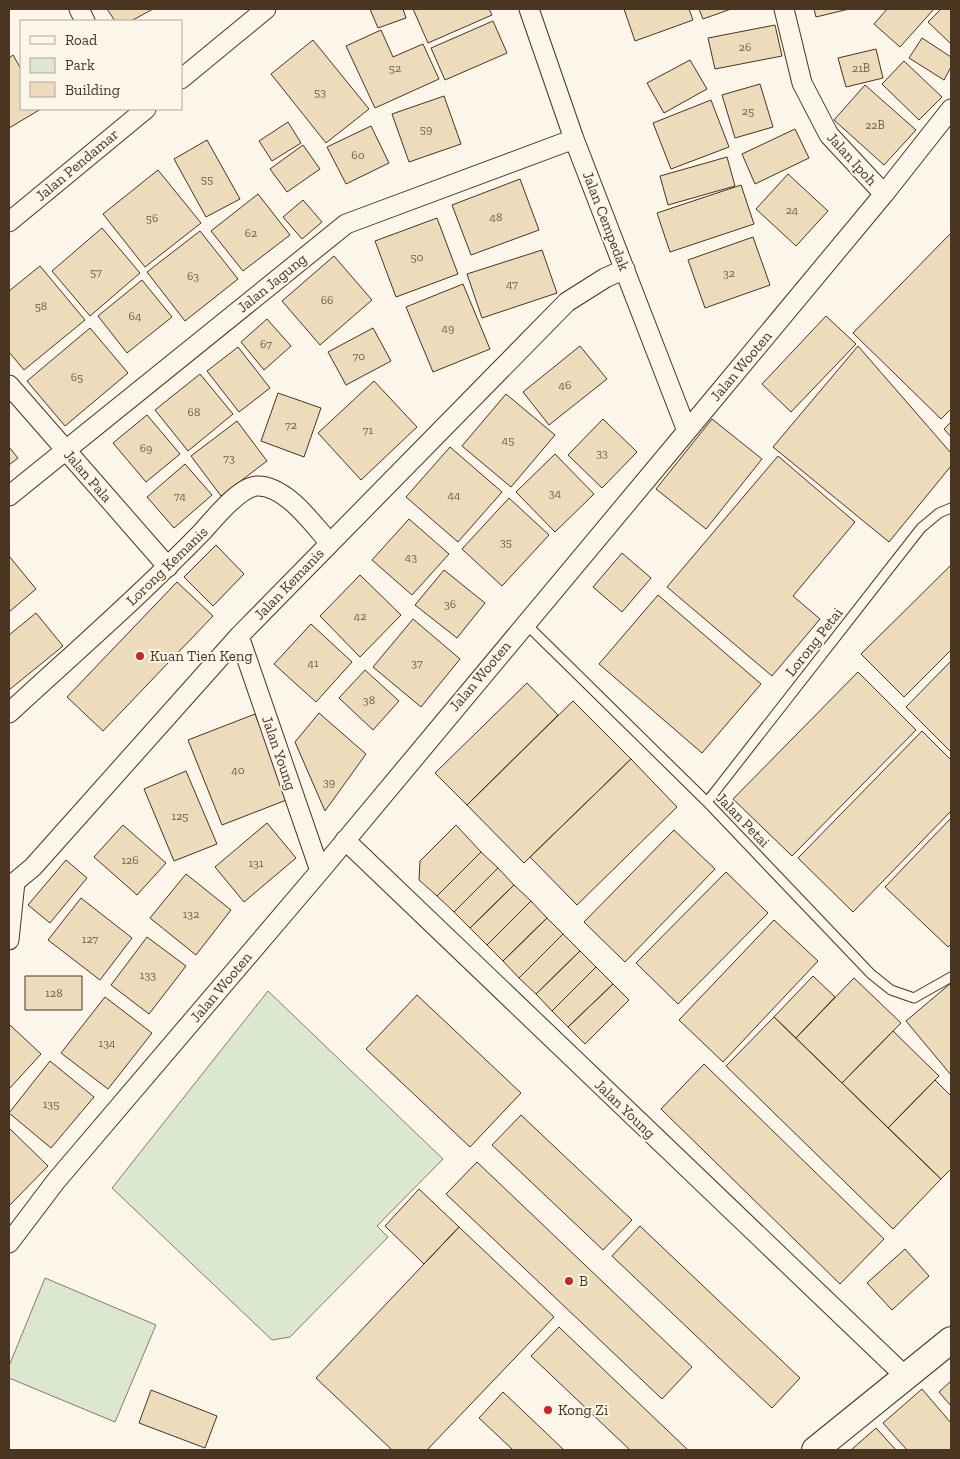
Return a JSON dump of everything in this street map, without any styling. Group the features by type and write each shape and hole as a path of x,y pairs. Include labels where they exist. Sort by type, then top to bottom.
{"main road":[{"path":"815,1450 951,1340"}],"street":[{"path":"182,78 266,9"},
{"name":"Jalan Cempedak","path":"529,9 574,139 687,431"},
{"name":"Jalan Ipoh","path":"784,9 802,83 829,135 884,194"},
{"name":"Jalan Wooten","path":"9,1243 56,1181 320,871 524,623 884,194 951,109"},
{"name":"Jalan Pendamar","path":"9,222 141,110"},
{"name":"Jalan Jagung","path":"9,496 346,224 574,139"},
{"name":"Jalan Kemanis","path":"9,940 12,881 33,867 239,636 329,542 568,302 605,278 625,269"},
{"name":"Jalan Pala","path":"9,385 168,568"},
{"name":"Lorong Kemanis","path":"9,713 168,568 234,498 254,486 267,486 292,501 329,542"},
{"name":"Jalan Young","path":"239,636 320,871"},
{"name":"Jalan Young","path":"345,840 906,1377"}],"lane":[{"name":"Lorong Petai","path":"706,802 921,528 939,514 951,508"},
{"name":"Jalan Petai","path":"524,623 706,802 871,974 892,990 914,998 951,977"}],"green space":[{"path":"268,991 443,1159 377,1226 388,1237 290,1337 272,1340 112,1188"},
{"path":"45,1278 156,1325 115,1422 9,1378 9,1366"}],"building":[{"path":"107,9 153,9 133,20 114,20"},
{"path":"370,9 403,9 406,18 378,28"},
{"path":"413,9 489,9 492,15 428,43"},
{"path":"624,9 689,9 693,20 635,41"},
{"path":"699,9 731,9 703,19"},
{"path":"814,9 849,9 816,17"},
{"path":"887,9 934,9 900,47 874,24"},
{"path":"941,9 951,9 951,44 928,22"},
{"path":"493,21 507,53 445,80 431,48"},
{"path":"775,25 782,56 715,69 708,38"},
{"path":"381,30 393,57 423,44 439,79 375,108 346,46"},
{"path":"922,38 951,57 951,67 944,80 909,58"},
{"path":"313,40 369,109 326,143 271,74"},
{"path":"876,49 883,78 846,87 838,58"},
{"path":"13,55 20,67 20,110 39,110 9,128 9,58"},
{"path":"690,60 707,89 664,113 647,83"},
{"path":"904,61 942,97 919,120 882,84"},
{"path":"760,84 773,127 735,138 722,95"},
{"path":"865,85 916,130 884,165 834,120"},
{"path":"444,96 461,144 409,162 392,114"},
{"path":"711,100 729,147 671,169 653,123"},
{"path":"288,122 301,143 272,161 259,141"},
{"path":"371,126 389,163 346,184 327,147"},
{"path":"795,129 809,158 755,184 742,154"},
{"path":"207,140 240,199 206,217 174,159"},
{"path":"303,145 320,169 287,192 270,169"},
{"path":"727,157 735,186 668,205 660,176"},
{"path":"158,170 201,223 145,267 103,214"},
{"path":"788,174 828,211 796,246 756,209"},
{"path":"520,179 539,230 471,255 452,205"},
{"path":"741,185 754,224 670,252 657,213"},
{"path":"258,194 290,235 243,271 211,231"},
{"path":"303,200 322,222 302,239 283,217"},
{"path":"437,218 458,274 396,297 375,241"},
{"path":"102,228 140,273 90,316 52,271"},
{"path":"200,231 238,279 185,321 147,272"},
{"path":"951,233 951,409 941,419 853,333"},
{"path":"753,237 770,285 705,308 688,260"},
{"path":"542,250 557,293 482,318 467,274"},
{"path":"334,256 372,300 320,345 282,301"},
{"path":"40,266 85,320 24,370 9,352 9,291"},
{"path":"142,280 172,317 127,353 98,316"},
{"path":"463,284 490,349 433,372 406,307"},
{"path":"826,316 856,344 791,412 762,384"},
{"path":"267,319 291,346 264,370 241,342"},
{"path":"90,328 128,373 65,426 27,381"},
{"path":"373,328 391,361 346,385 328,352"},
{"path":"580,346 607,379 549,425 523,392"},
{"path":"858,346 951,453 951,466 889,542 773,447"},
{"path":"238,347 270,388 239,412 207,371"},
{"path":"200,374 233,414 188,451 155,410"},
{"path":"374,381 417,427 361,480 318,433"},
{"path":"278,393 321,408 304,457 261,441"},
{"path":"506,394 555,435 511,487 462,446"},
{"path":"147,415 180,454 146,482 113,443"},
{"path":"603,419 637,452 602,488 568,455"},
{"path":"712,419 762,459 706,529 656,489"},
{"path":"237,421 267,461 221,496 191,456"},
{"path":"951,422 951,437 944,429"},
{"path":"9,447 18,458 9,465"},
{"path":"450,447 502,492 458,542 406,497"},
{"path":"555,454 594,494 555,532 516,492"},
{"path":"778,456 855,522 793,596 820,619 772,676 667,587"},
{"path":"185,464 212,495 174,528 147,497"},
{"path":"509,498 549,535 502,586 462,549"},
{"path":"409,519 449,554 412,595 372,560"},
{"path":"216,545 244,574 213,606 184,577"},
{"path":"622,553 651,578 622,612 593,587"},
{"path":"9,556 36,589 9,612"},
{"path":"951,565 951,650 904,697 861,654"},
{"path":"444,570 485,603 457,638 415,605"},
{"path":"360,575 401,615 360,657 320,616"},
{"name":"Kuan Tien Keng","path":"177,582 213,616 103,731 67,697"},
{"path":"658,595 761,684 702,753 599,664"},
{"path":"36,613 63,646 9,690 9,635"},
{"path":"413,619 460,659 421,707 373,667"},
{"path":"311,624 352,662 316,702 274,664"},
{"path":"951,661 951,752 906,707"},
{"path":"365,670 399,701 373,730 339,698"},
{"path":"858,672 916,730 792,856 733,799"},
{"path":"527,683 558,715 467,805 435,773"},
{"path":"573,701 631,759 524,863 467,805"},
{"path":"319,713 366,754 325,811 295,742"},
{"path":"255,714 289,799 222,825 188,740"},
{"path":"922,731 951,760 951,811 853,912 798,858"},
{"path":"631,759 677,807 577,905 530,857"},
{"path":"186,771 217,844 174,861 144,789"},
{"path":"951,818 951,944 948,947 885,887"},
{"path":"267,823 296,858 244,902 215,867"},
{"path":"123,825 166,863 137,895 94,857"},
{"path":"456,825 481,852 437,896 419,880 420,861"},
{"path":"674,830 715,869 625,962 584,922"},
{"path":"481,852 498,868 454,912 437,896"},
{"path":"66,860 87,878 50,923 28,905"},
{"path":"498,868 514,885 470,928 454,912"},
{"path":"726,872 768,913 678,1004 636,963"},
{"path":"186,874 231,910 196,955 150,918"},
{"path":"514,885 531,901 487,945 470,928"},
{"path":"81,898 132,938 100,980 48,940"},
{"path":"531,901 547,918 503,961 487,945"},
{"path":"547,918 563,934 519,978 503,961"},
{"path":"774,920 818,961 723,1062 679,1020"},
{"path":"563,934 580,951 536,994 519,978"},
{"path":"147,937 186,966 149,1014 111,985"},
{"path":"580,951 596,967 552,1011 536,994"},
{"path":"596,967 613,984 568,1027 552,1011"},
{"path":"25,976 82,976 82,1010 25,1010"},
{"path":"813,976 835,997 796,1038 774,1017"},
{"path":"854,978 901,1023 842,1083 796,1038"},
{"path":"951,983 951,1075 906,1021"},
{"path":"613,984 629,1000 585,1044 568,1027"},
{"path":"417,995 521,1093 470,1147 366,1049"},
{"path":"105,997 152,1033 108,1089 61,1053"},
{"path":"774,1017 941,1179 893,1229 726,1066"},
{"path":"9,1026 41,1054 9,1089"},
{"path":"893,1031 939,1076 888,1128 842,1083"},
{"path":"50,1061 94,1097 51,1148 9,1113"},
{"path":"704,1064 884,1239 840,1284 661,1109"},
{"path":"935,1080 951,1096 951,1169 941,1179 888,1128"},
{"path":"521,1115 632,1220 603,1250 492,1145"},
{"path":"9,1128 48,1166 9,1206"},
{"name":"B","path":"477,1162 692,1367 662,1399 446,1194"},
{"path":"419,1189 459,1227 424,1264 385,1226"},
{"path":"640,1226 800,1378 772,1408 612,1256"},
{"path":"459,1227 554,1317 427,1450 392,1450 316,1378"},
{"path":"905,1249 929,1276 892,1310 867,1283"},
{"path":"559,1327 688,1450 630,1450 531,1356"},
{"path":"951,1381 951,1406 939,1392"},
{"path":"922,1389 951,1423 951,1450 907,1450 883,1423"},
{"path":"151,1390 217,1416 205,1448 139,1423"},
{"path":"503,1392 564,1450 513,1450 479,1418"},
{"path":"876,1428 896,1450 851,1450"}],"place":[{"name":"Kuan Tien Keng","path":"140,656"},
{"name":"B","path":"569,1281"},
{"name":"Kong Zi","path":"548,1410"}]}
